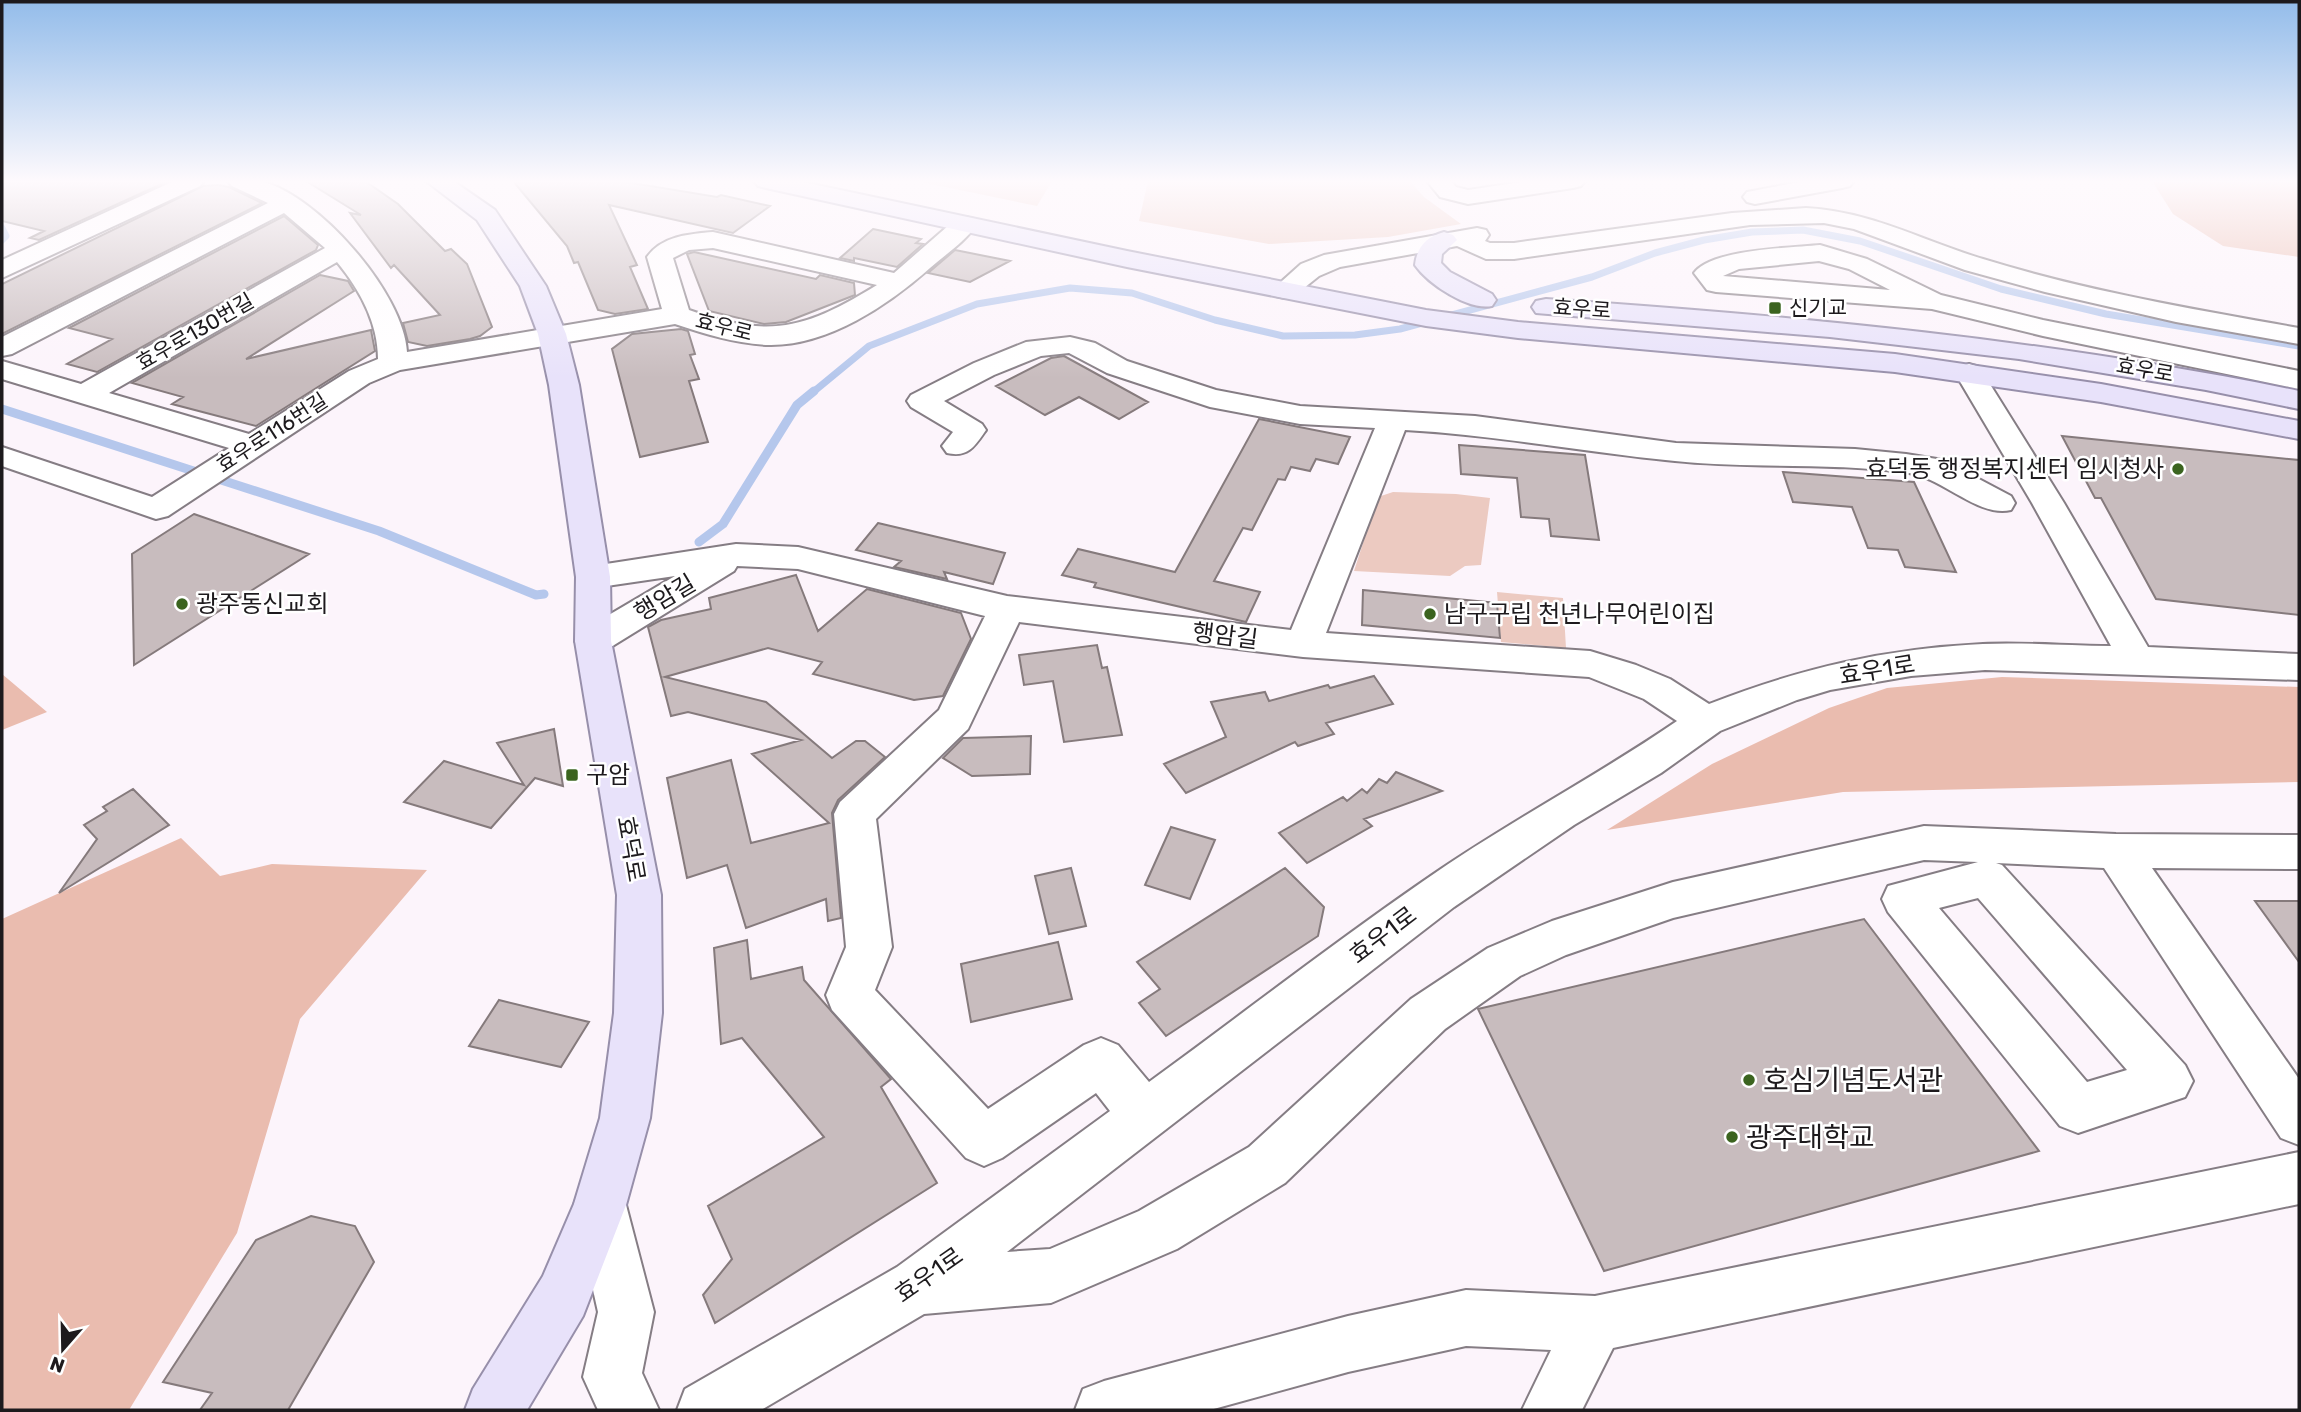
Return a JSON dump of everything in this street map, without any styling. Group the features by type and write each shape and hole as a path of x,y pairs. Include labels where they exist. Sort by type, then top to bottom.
{"main road":[{"name":"효덕로","path":"494,1410 563,1296 600,1205 625,1118 638,1013 639,895 593,641 593,577 564,385 552,334 533,286 507,247"},
{"name":"효우로","path":"1100,247 1284,278 1359,306 1439,320 1578,336 1821,356 1969,373 2170,404 2299,430"},
{"path":"1188,247 1242,258"},
{"path":"1437,247 1429,251 1428,265 1441,278 1502,302"},
{"name":"효우로","path":"1310,270 1396,287 1502,302 1830,328 1990,347 2115,365 2299,400"}],"street":[{"path":"2,270 51,247"},
{"path":"2,348 200,247"},
{"path":"339,247 366,281 390,331 393,363"},
{"name":"효우로","path":"672,247 660,257 677,315 763,337 786,336 872,301 899,282 939,247"},
{"name":"효우로","path":"744,247 899,282"},
{"path":"1284,278 1333,260 1403,247"},
{"path":"1474,247 1486,251 1514,251 1543,247"},
{"path":"1905,247 1935,262 2029,280 2150,309 2299,336"},
{"name":"효우로130번길","path":"85,394 341,249"},
{"path":"1931,301 1858,264 1820,253 1734,262 1707,273 1716,284 1730,287 1762,286 1870,299 1931,301 2043,328 2299,380"},
{"path":"1895,282 1935,262"},
{"name":"효우로116번길","path":"2,456 156,509 359,376 393,363 677,315"},
{"path":"958,446 971,430 922,401 1006,360 1052,345 1085,349 1117,366 1210,398 1300,415 1502,428 1628,448 1676,452 1855,458 1906,463 1932,467 1999,503"},
{"name":"효우로130번길","path":"2,370 85,394 243,451"},
{"path":"1969,373 2137,660"},
{"path":"1303,644 1393,421"},
{"name":"행암길","path":"593,641 736,555"},
{"name":"행암길","path":"593,577 736,555 822,562 962,599 1007,608 1303,644 1527,657 1590,664 1623,674 1657,689 1706,721"},
{"path":"1007,608 954,719 855,814 869,947 849,995 984,1141 1101,1061 1144,1115"},
{"name":"효우1로","path":"706,1410 917,1287 1438,894 1559,813 1647,762 1706,721 1786,689 1830,677 1911,663 1985,657 2299,667"},
{"path":"1924,843 1950,888"},
{"path":"917,1287 1051,1276 1158,1230 1267,1165 1428,1014 1504,962 1552,940 1673,900 1924,843 2116,851 2299,852"},
{"path":"2116,851 2299,1121"},
{"path":"1987,878 2168,1082 2078,1109 1904,899 1950,888 1987,878"},
{"path":"1104,1410 1348,1344 1466,1318 1595,1324 2299,1178"},
{"path":"600,1205 626,1312 612,1377 630,1410"},
{"path":"1551,1410 1595,1324"}],"shaded area":[{"path":"2229,247 2299,247 2299,257"},
{"path":"1393,492 1490,498 1481,565 1465,566 1450,576 1354,571 1378,497"},
{"path":"1497,592 1563,598 1566,648 1501,642"},
{"path":"2,674 47,712 2,730"},
{"path":"2002,677 2299,687 2299,782 1843,792 1607,830 1712,764 1829,708 1887,688"},
{"path":"181,838 220,876 272,864 427,870 300,1019 237,1233 129,1410 2,1410 2,919"}],"building":[{"path":"78,247 175,247 2,334 2,284"},
{"path":"225,247 317,247 97,372 67,364 112,339 69,328"},
{"path":"375,247 441,247 445,251 451,249 467,264 492,327 480,336 470,339 427,346 408,342 403,323 440,315 394,265 391,268"},
{"path":"567,247 629,247 637,265 630,267 648,309 615,314 598,310 578,262 574,263"},
{"path":"853,247 920,247 897,267 854,258 854,261 840,258"},
{"path":"955,250 1010,261 970,282 928,273"},
{"path":"694,252 816,279 820,275 854,283 855,295 786,322 764,324 709,311 687,254"},
{"path":"320,275 348,281 354,291 246,359 371,330 375,351 256,426 172,404 183,397 132,383"},
{"path":"681,329 688,331 695,354 690,355 699,379 689,381 708,442 640,457 612,349 632,334"},
{"path":"1064,356 1148,402 1119,419 1079,397 1045,415 996,386 1051,358"},
{"path":"1259,419 1350,437 1338,464 1316,459 1310,471 1291,467 1285,480 1278,479 1252,530 1243,528 1214,581 1260,592 1246,622 1094,587 1096,583 1062,575 1078,549 1175,572"},
{"path":"2062,436 2299,460 2299,615 2156,599 2101,498 2095,498"},
{"path":"1459,445 1585,455 1599,540 1551,536 1549,519 1521,517 1517,478 1461,474"},
{"path":"1783,472 1914,482 1956,572 1905,567 1898,550 1868,548 1852,507 1793,502"},
{"name":"광주동신교회","path":"194,514 309,554 134,665 132,554"},
{"path":"878,523 1005,553 993,584 944,572 947,579 894,567 901,561 856,550"},
{"path":"796,575 818,631 867,589 961,613 971,639 943,696 914,700 813,674 822,662 768,648 665,677 766,702 832,758 856,741 865,741 885,757 838,800 832,813 841,918 828,921 826,899 746,928 727,865 687,878 667,778 731,760 751,843 829,823 752,754 801,740 688,712 671,716 648,627 661,620 711,609 709,598"},
{"name":"남구구립 천년나무어린이집","path":"1363,590 1497,603 1500,638 1362,625"},
{"path":"1097,645 1102,668 1107,667 1122,735 1064,742 1053,681 1024,685 1019,655"},
{"path":"1374,676 1393,704 1326,723 1334,734 1298,746 1295,742 1186,793 1164,764 1226,737 1211,702 1265,692 1269,701"},
{"path":"554,729 563,786 535,778 491,828 404,802 444,761 524,785 497,743"},
{"path":"1031,736 1030,774 972,776 943,758 963,738"},
{"path":"1396,772 1442,791 1364,819 1372,826 1307,863 1279,833 1343,797 1347,801 1362,789 1367,793 1379,779 1387,783"},
{"path":"133,789 169,825 59,893 97,839 84,825 107,811 103,807"},
{"path":"1171,827 1215,840 1190,899 1145,885"},
{"path":"1071,868 1086,926 1049,934 1035,876"},
{"path":"1285,868 1324,907 1318,936 1166,1036 1139,1003 1160,989 1137,962"},
{"path":"2255,901 2299,901 2299,962"},
{"name":"호심기념도서관","path":"1864,919 2039,1151 1604,1271 1478,1009"},
{"path":"747,940 751,979 802,967 804,980 891,1079 881,1087 937,1183 715,1323 703,1295 732,1259 708,1206 824,1137 742,1038 721,1044 714,948"},
{"path":"1058,942 1072,999 971,1022 961,964"},
{"path":"499,1000 589,1022 561,1067 469,1046"},
{"path":"311,1216 355,1226 374,1262 288,1410 200,1410 212,1393 163,1382 256,1240"}],"waterway":[{"path":"812,393 869,346 977,304 1070,288 1132,293 1215,320 1283,336 1355,335 1400,329 1592,277 1678,247"},
{"path":"1877,247 2001,289 2106,314 2299,346"},
{"path":"699,542 723,524 797,405 814,391"},
{"path":"2,409 379,531 536,595 544,594"}],"place":[{"name":"신기교","path":"1775,308"},
{"name":"효덕동 행정복지센터 임시청사","path":"2178,469"},
{"name":"광주동신교회","path":"182,604"},
{"name":"남구구립 천년나무어린이집","path":"1430,614"},
{"name":"구암","path":"572,775"},
{"name":"호심기념도서관","path":"1749,1080"},
{"name":"광주대학교","path":"1732,1137"}]}
